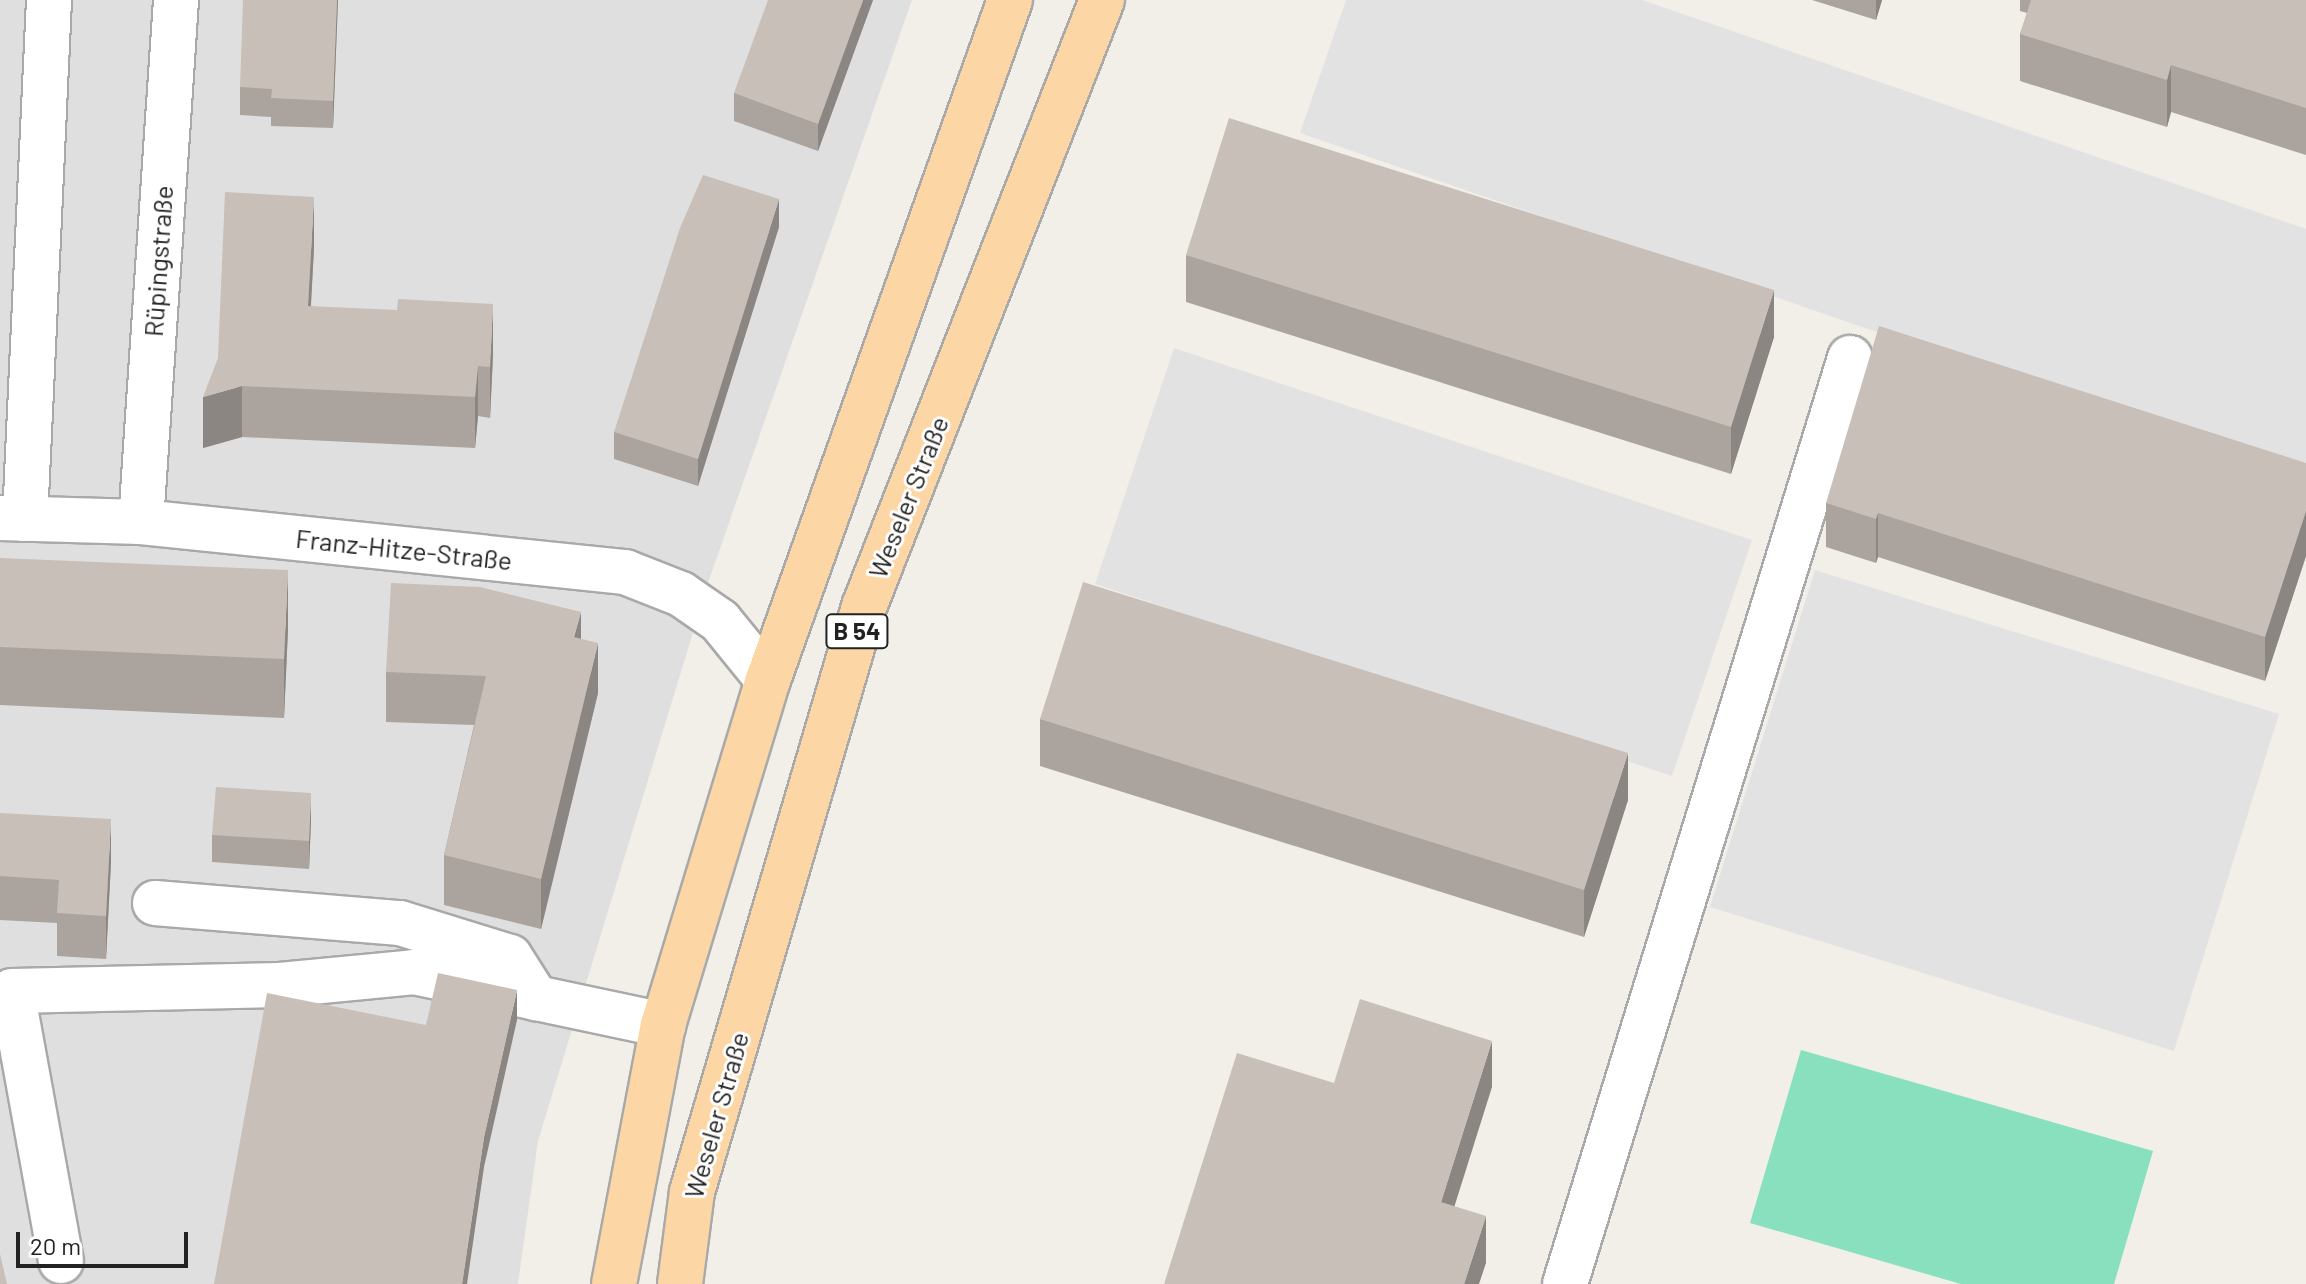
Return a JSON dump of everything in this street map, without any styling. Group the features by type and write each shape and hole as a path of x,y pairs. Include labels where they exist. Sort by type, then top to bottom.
{"main road":[{"name":"B 54","path":"614,1284 663,1025 768,680 1010,0"},
{"name":"Weseler Straße","path":"680,1284 692,1192 864,607 1102,0"}],"street":[{"path":"12,518 49,0"},
{"name":"Rüpingstraße","path":"141,522 176,0"},
{"path":"1565,1284 1850,358"},
{"name":"Franz-Hitze-Straße","path":"12,518 141,522 625,572 681,594 720,621 768,680"},
{"path":"155,903 400,923 510,957 536,998"},
{"path":"61,1261 12,991 280,985 414,972 663,1025"}],"shaded area":[{"path":"0,0 912,0 709,580 538,1141 518,1284 0,1284"},
{"path":"1346,0 1642,0 2306,229 2306,480 1300,133"},
{"path":"1174,348 1752,540 1672,776 1095,584"},
{"path":"1815,570 2279,714 2174,1051 1710,907"}],"green space":[{"path":"1801,1050 2153,1151 2114,1284 1961,1284 1750,1223"}],"building":[{"path":"243,0 337,0 333,101 271,98 272,89 240,87"},
{"path":"768,0 863,0 818,124 734,93"},
{"path":"2031,0 2306,0 2306,108 2171,65 2167,80 2020,34"},
{"path":"1229,118 1774,290 1731,427 1186,255"},
{"path":"703,175 779,199 698,459 614,432 680,228"},
{"path":"225,192 314,197 308,306 397,310 398,299 493,304 490,367 478,366 475,397 242,386 203,397 218,358"},
{"path":"1879,326 2306,463 2306,511 2265,637 1878,513 1876,519 1826,503"},
{"path":"0,558 288,570 284,659 0,647"},
{"path":"1083,582 1628,753 1584,890 1040,719"},
{"path":"391,583 480,587 581,612 574,637 598,643 541,879 444,855 486,676 386,672"},
{"path":"216,787 311,793 309,841 212,835"},
{"path":"0,813 111,819 106,916 57,913 59,880 0,876"},
{"path":"438,973 517,990 484,1137 462,1284 214,1284 267,993 426,1025"},
{"path":"1360,999 1492,1041 1441,1202 1486,1216 1464,1284 1164,1284 1237,1053 1334,1083"},
{"path":"0,1254 7,1284 0,1284"}]}
